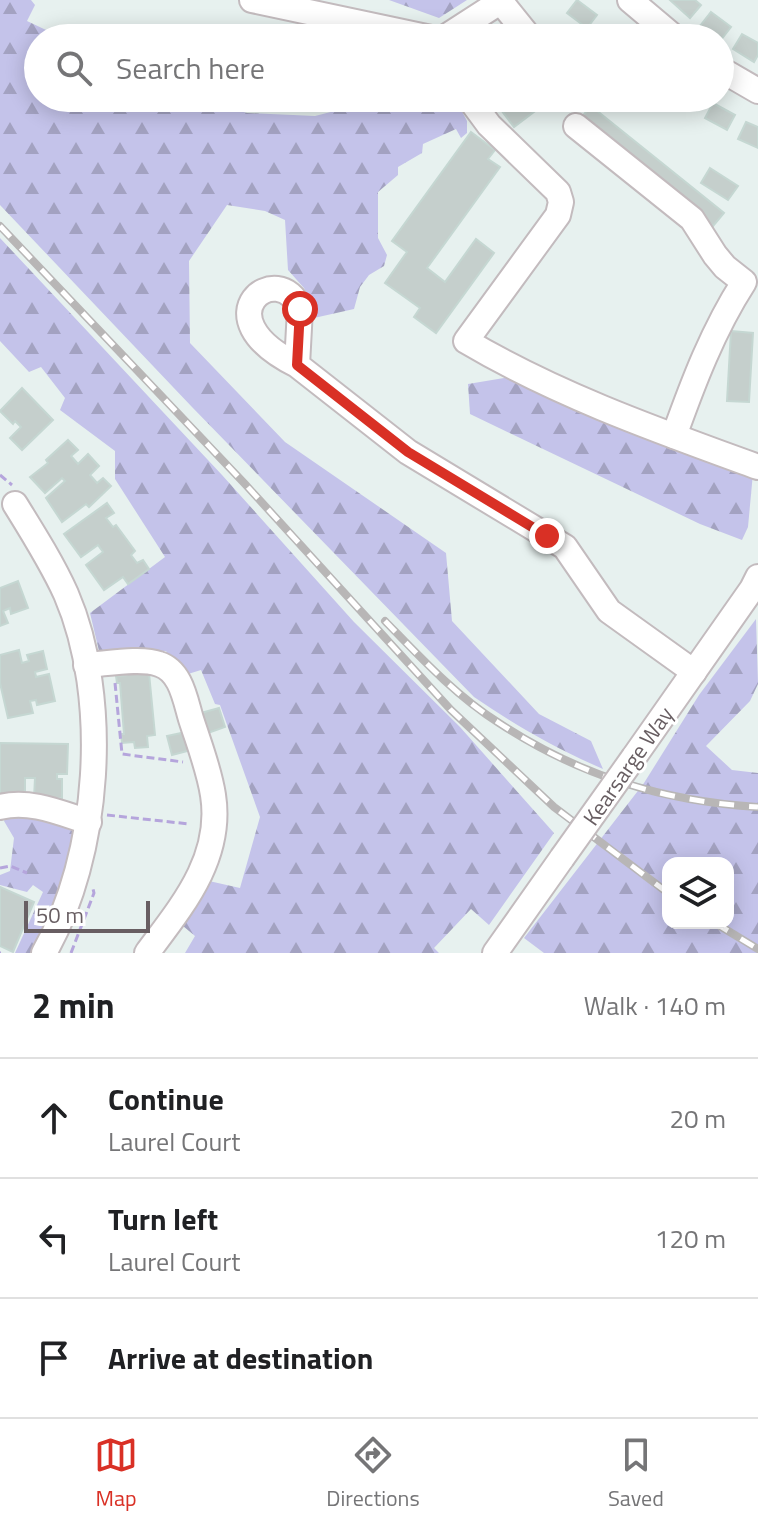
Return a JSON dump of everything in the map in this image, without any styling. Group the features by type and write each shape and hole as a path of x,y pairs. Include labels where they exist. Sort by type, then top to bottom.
{"street":[{"path":"252,0 365,24"},
{"path":"630,0 658,24"},
{"path":"466,24 502,1 519,24"},
{"path":"734,77 758,91"},
{"path":"479,112 558,192 561,202 558,215 466,341 551,385 758,467"},
{"path":"576,126 692,219 725,267 751,287 729,305 694,380 674,436"},
{"path":"297,365 408,452 565,547 609,611 694,672"},
{"path":"15,504 66,594 86,665 91,704 94,818 77,879 44,953"},
{"name":"Kearsarge Way","path":"495,953 758,577"},
{"path":"86,665 151,662 162,664 171,671 182,688 207,765 215,817 208,858 189,894 147,953"},
{"path":"0,807 27,805 94,818"}],"path":[{"path":"113,664 122,754 207,765"},
{"path":"94,818 189,824"},
{"path":"0,868 10,866 27,873"}],"green space":[{"path":"0,0 31,0 35,5 27,21 33,24 24,24 24,112 244,112 315,116 331,112 462,112 467,121 467,133 461,138 456,129 423,144 422,153 398,167 398,175 378,192 378,238 387,255 384,266 369,275 360,287 354,309 314,318 304,288 288,270 285,220 265,211 227,205 189,261 190,343 285,442 446,553 452,621 539,714 591,741 603,769 537,736 474,697 0,205"},
{"path":"389,0 467,0 439,18"},
{"path":"0,238 222,475 354,622 460,727 554,833 489,925 471,909 434,948 439,953 185,953 195,936 183,926 209,881 240,888 260,817 220,705 215,704 201,670 188,674 172,662 166,651 99,651 90,613 165,557 115,479 115,451 60,410 65,398 41,367 29,372 0,341"},
{"path":"510,377 753,473 748,527 742,540 700,524 470,414 468,384"},
{"path":"756,619 758,684 750,701 706,746 732,770 758,773 758,953 544,953 524,938 644,783 699,695"},
{"path":"17,797 81,818 76,858 33,953 15,953 43,892 33,885 27,892 0,885 0,875 10,871 14,838 4,821"}],"building":[{"path":"577,0 597,15 590,24 582,24 567,13"},
{"path":"670,0 695,0 701,5 690,18"},
{"path":"711,12 727,24 702,24"},
{"path":"742,34 758,43 758,55 754,62 734,47"},
{"path":"503,112 534,112 514,127"},
{"path":"586,112 598,112 724,213 713,226 580,119"},
{"path":"708,112 735,115 727,130 705,118"},
{"path":"746,122 758,127 758,148 738,139"},
{"path":"471,132 495,150 488,159 500,167 427,268 445,282 476,239 494,253 436,333 414,317 420,308 385,283 407,252 392,241"},
{"path":"710,168 738,186 728,200 701,183"},
{"path":"731,331 753,333 749,402 727,401"},
{"path":"22,388 53,420 22,450 10,438 21,427 15,421 13,424 0,411"},
{"path":"68,440 78,450 71,456 78,464 88,454 99,466 90,475 97,483 103,478 111,486 89,507 86,504 62,522 46,498 65,481 62,478 45,493 30,477 48,463 46,460"},
{"path":"107,503 114,513 106,518 113,527 116,525 135,551 131,555 137,563 143,560 149,569 128,584 123,577 104,590 86,565 103,552 98,545 81,557 64,534"},
{"path":"18,581 28,608 11,614 10,608 3,611 8,623 0,626 0,588"},
{"path":"19,650 22,663 29,661 27,655 43,651 47,669 35,672 36,677 49,674 55,701 37,705 36,700 30,701 33,713 8,718 0,683 0,655"},
{"path":"140,667 141,674 149,673 155,735 147,736 148,747 135,748 134,742 122,743 120,683 117,683 116,676 127,675 127,668"},
{"path":"219,708 225,727 208,733 201,713"},
{"path":"186,732 191,750 172,755 167,736"},
{"path":"0,743 68,744 67,774 57,774 57,779 62,779 62,798 34,798 35,778 25,778 25,797 0,796"},
{"path":"0,887 34,902 13,952 0,946"}],"railway":[{"path":"0,226 245,484 451,710 554,807 662,888"},
{"path":"385,621 468,701 529,742 560,758 655,792 758,807"},
{"path":"725,929 758,949"}],"route":[{"path":"300,309 297,365 408,452 547,536"}]}
